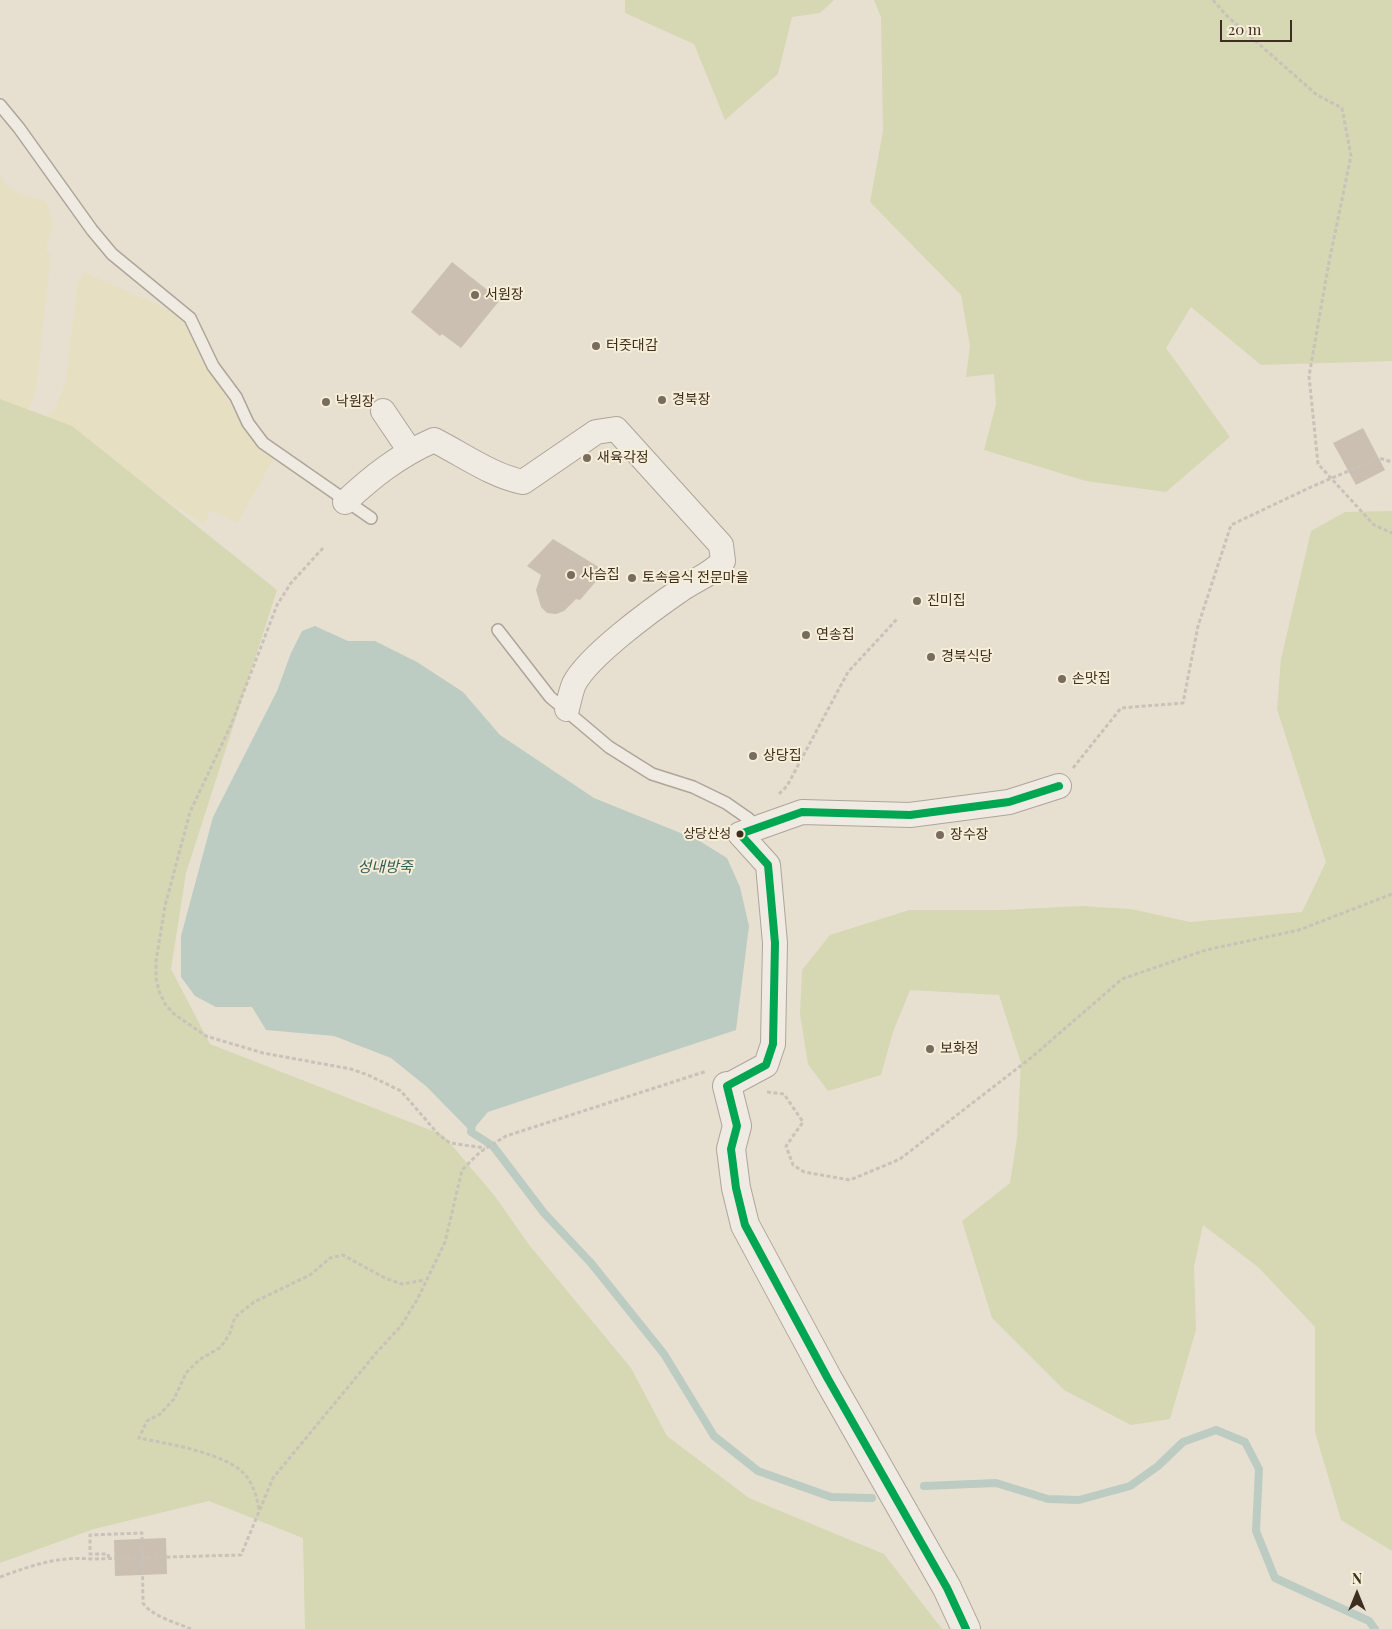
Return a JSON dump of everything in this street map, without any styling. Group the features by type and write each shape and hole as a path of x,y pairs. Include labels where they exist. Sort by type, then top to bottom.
{"street":[{"path":"384,411 410,450"},
{"path":"345,502 377,473 410,450 434,440 463,454 505,479 522,482 543,470 596,432 616,429 721,545 723,561 716,570 681,590 655,608 591,661 574,684 566,709"},
{"path":"966,1629 947,1588 828,1379 745,1225 736,1188 731,1149 737,1126 720,1077 766,1065 773,1044 775,944 768,865 740,834 802,812 910,815 1009,802 1059,786"}],"lane":[{"path":"0,105 107,248 138,277 190,318 213,366 236,397 248,423 263,443 345,502 371,518"},
{"path":"498,630 550,697 609,747 652,774 693,787 726,803 749,818 740,834"}],"path":[{"path":"1213,0 1227,16 1318,95 1342,108 1351,156 1329,262 1309,376 1318,464 1374,525 1392,533"},
{"path":"1059,786 1121,708 1183,703 1198,626 1231,525 1311,486 1379,458 1392,462"},
{"path":"323,548 291,583 277,605 231,725 190,812 164,906 156,961 156,978 159,991 164,1004 174,1014 206,1036 263,1053 351,1069 368,1074 401,1091 438,1135 450,1143 485,1148"},
{"path":"773,800 787,786 848,672 898,618"},
{"path":"765,1091 784,1094 803,1122 786,1146 793,1165 804,1172 850,1180 900,1159 1032,1057 1122,980 1206,950 1299,930 1392,894"},
{"path":"0,1576 40,1563 70,1557 109,1558 241,1554 273,1478 377,1352 401,1326 418,1298 445,1242 462,1170 480,1152 506,1136 720,1077"},
{"path":"260,1510 254,1489 246,1475 224,1461 194,1450 139,1438 147,1421 160,1414 174,1399 186,1373 199,1360 220,1347 230,1333 235,1317 254,1302 310,1276 330,1258 343,1255 385,1278 402,1284 426,1280"},
{"path":"109,1558 108,1554 90,1554 90,1535 142,1533 143,1603 146,1608 155,1613 191,1629"}],"shaded area":[{"path":"0,174 5,184 20,195 46,201 53,224 46,249 51,255 36,391 29,408 14,416 0,416"},
{"path":"84,272 176,313 185,325 236,415 253,435 278,451 237,523 210,510 204,525 46,418 55,407 65,385 78,282"}],"green space":[{"path":"625,0 834,0 820,13 792,17 778,74 725,120 694,44 625,13"},
{"path":"874,0 1392,0 1392,361 1261,365 1191,307 1166,348 1230,437 1166,492 1086,481 984,450 996,404 994,374 966,377 970,346 961,295 870,202 883,131 881,17"},
{"path":"0,399 72,426 277,590 186,873 171,969 210,1044 443,1135 494,1195 530,1246 631,1368 667,1436 749,1498 884,1554 942,1629 305,1629 303,1538 209,1501 94,1529 0,1563"},
{"path":"1392,511 1392,1551 1341,1520 1315,1432 1315,1327 1258,1267 1203,1225 1194,1267 1196,1330 1170,1419 1131,1425 1064,1390 992,1318 962,1221 1010,1183 1017,1138 1021,1063 999,995 910,990 893,1032 881,1075 828,1091 808,1064 800,1014 802,970 830,935 909,910 1003,910 1081,906 1131,909 1190,922 1302,912 1326,862 1277,709 1281,659 1311,531 1345,512"}],"water":[{"name":"성내방죽","path":"315,626 348,641 375,641 417,662 463,692 500,735 594,798 698,840 727,858 740,887 749,926 736,1030 488,1112 471,1132 427,1087 391,1058 334,1036 266,1030 252,1007 216,1007 195,996 181,977 181,936 213,817 277,691 291,653 302,631"}],"building":[{"name":"서원장","path":"452,262 500,300 461,348 442,334 440,336 411,312"},
{"path":"1363,428 1385,470 1356,485 1333,443"},
{"name":"사슴집","path":"553,539 605,571 580,600 576,599 564,611 556,614 547,613 541,607 536,590 541,575 527,566"},
{"path":"166,1538 167,1574 115,1576 114,1540"}],"waterway":[{"path":"472,1123 471,1132 493,1146 544,1213 591,1263 664,1354 714,1436 758,1471 831,1497 872,1498"},
{"path":"924,1486 996,1483 1048,1499 1079,1500 1130,1486 1158,1466 1183,1442 1216,1430 1245,1442 1259,1469 1256,1531 1275,1578 1369,1621 1375,1629"}],"transit line":[{"path":"966,1629 947,1588 828,1379 745,1225 736,1188 731,1149 737,1126 727,1086 766,1065 773,1044 775,943 768,865 740,834 802,812 910,815 1009,802 1059,786"}],"place":[{"name":"서원장","path":"475,295"},
{"name":"터줏대감","path":"596,346"},
{"name":"경북장","path":"662,400"},
{"name":"낙원장","path":"326,402"},
{"name":"새육각정","path":"587,458"},
{"name":"사슴집","path":"571,575"},
{"name":"토속음식 전문마을","path":"632,578"},
{"name":"진미집","path":"917,601"},
{"name":"연송집","path":"806,635"},
{"name":"경북식당","path":"931,657"},
{"name":"손맛집","path":"1062,679"},
{"name":"상당집","path":"753,756"},
{"name":"상당산성","path":"740,834"},
{"name":"장수장","path":"940,835"},
{"name":"보화정","path":"930,1049"}]}
